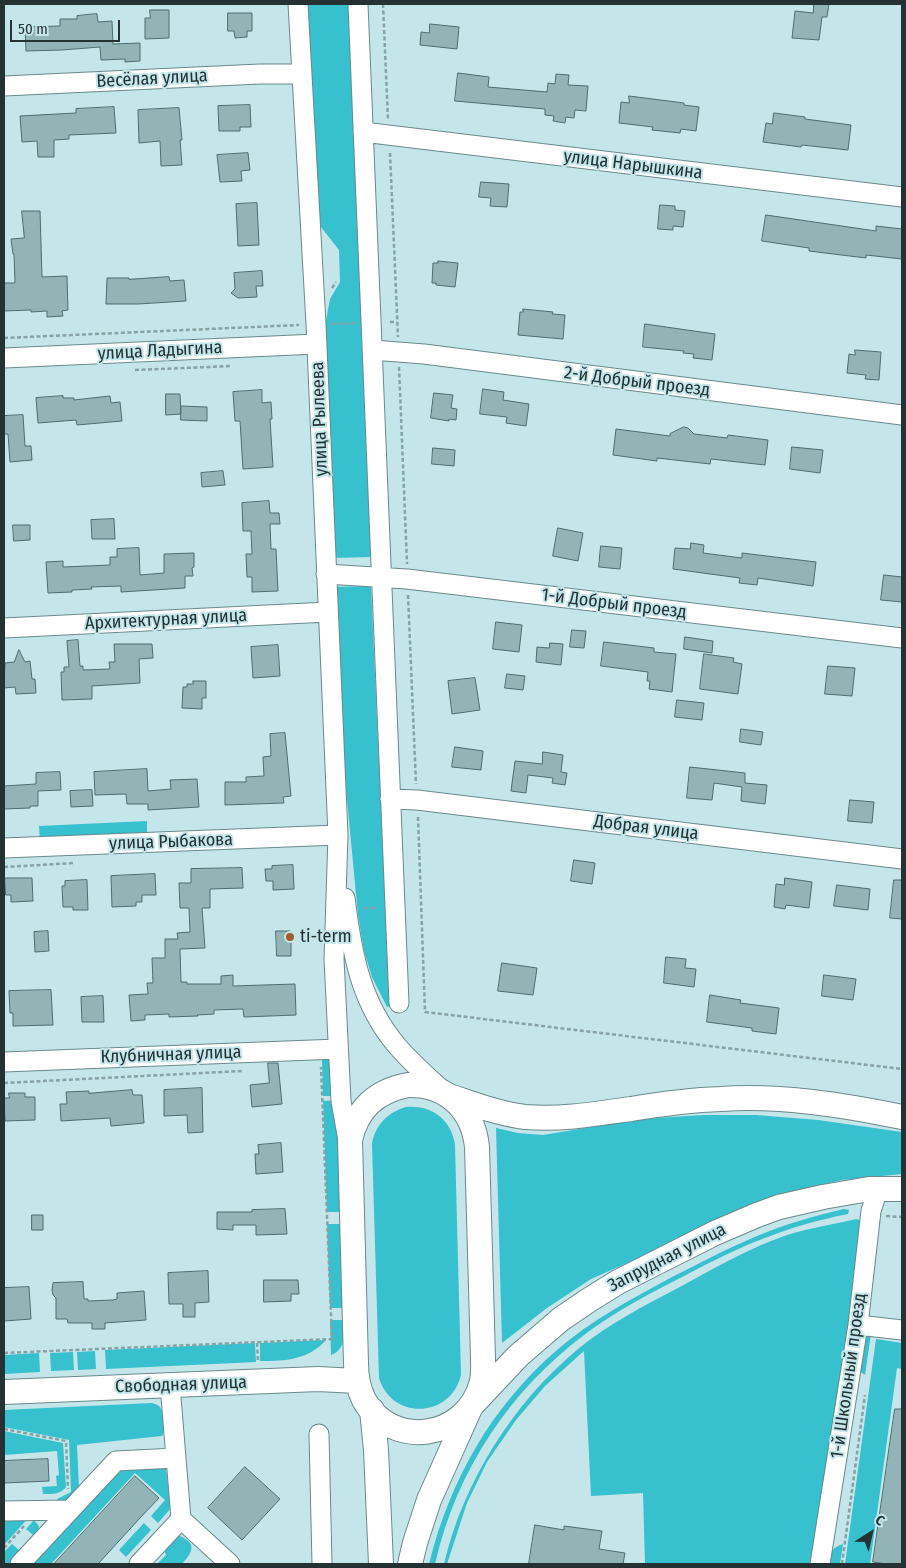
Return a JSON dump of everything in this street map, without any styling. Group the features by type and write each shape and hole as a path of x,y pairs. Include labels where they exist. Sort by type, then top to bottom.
{"main road":[{"path":"410,1564 429,1500 478,1392 483,1374 477,1147 474,1129 459,1105 436,1089 417,1085 398,1087 380,1094 366,1106 355,1122 350,1140 357,1381 364,1399 372,1410 391,1425 409,1431 419,1432 446,1426 462,1416 471,1406"},
{"path":"448,1096 493,1111 535,1118 570,1117 675,1103 740,1098 791,1100 855,1108 902,1117"},
{"name":"Запрудная улица","path":"471,1406 514,1360 543,1333 579,1306 618,1282 715,1233 757,1215 808,1200 869,1189 902,1189"},
{"name":"Свободная улица","path":"4,1392 318,1379 357,1381"},
{"path":"372,1410 376,1450 381,1564"}],"street":[{"name":"улица Рылеева","path":"298,4 317,344 338,835 350,937 356,966 369,1001 390,1037 410,1060 448,1096"},
{"path":"358,4 399,1004"},
{"name":"Весёлая улица","path":"4,86 260,74 301,74"},
{"name":"улица Нарышкина","path":"363,132 902,197"},
{"name":"улица Ладыгина","path":"4,358 317,344"},
{"name":"2-й Добрый проезд","path":"372,350 902,415"},
{"name":"1-й Добрый проезд","path":"326,574 407,579 902,638"},
{"name":"Архитектурная улица","path":"4,628 328,612"},
{"name":"Добрая улица","path":"390,799 417,800 902,859"},
{"name":"улица Рылеева","path":"338,835 329,1049 350,1152"},
{"name":"улица Рыбакова","path":"4,848 338,835"},
{"name":"Клубничная улица","path":"4,1062 329,1049"},
{"name":"1-й Школьный проезд","path":"820,1564 858,1325 871,1211 878,1189"},
{"path":"858,1325 902,1330"},
{"path":"170,1385 181,1519 230,1564"},
{"path":"320,1434 322,1564"},
{"path":"20,1564 116,1460 176,1458"},
{"path":"4,1511 70,1510"},
{"path":"139,1564 181,1519"}],"path":[{"path":"384,4 425,1012 902,1069"},
{"path":"390,322 397,322"},
{"path":"325,324 365,323"},
{"path":"4,338 303,325"},
{"path":"195,368 231,366"},
{"path":"357,908 384,908"},
{"path":"4,1353 332,1339 329,1049"},
{"path":"4,1083 242,1071"},
{"path":"257,1342 258,1362"},
{"path":"842,1564 866,1387"},
{"path":"4,1429 66,1441 68,1489 65,1492"},
{"path":"4,1548 38,1511"}],"shaded area":[{"path":"305,4 349,4 372,557 331,558 321,348 330,299 340,282 339,250 321,227 317,202"},
{"path":"371,586 390,1006 387,1007 372,977 364,951 358,915 341,736 330,587"},
{"path":"147,821 147,838 40,842 39,826"},
{"path":"336,1059 337,1096 323,1096 322,1060"},
{"path":"338,1100 341,1212 327,1212 323,1101"},
{"path":"406,1107 424,1108 439,1116 450,1128 455,1145 461,1375 455,1389 446,1400 434,1406 421,1409 408,1407 396,1402 386,1392 379,1378 372,1144 376,1131 383,1120 399,1109"},
{"path":"704,1115 756,1115 818,1120 902,1132 902,1174 842,1180 784,1194 591,1279 547,1308 502,1343 496,1128 518,1133 543,1135 639,1119"},
{"path":"844,1209 849,1210 848,1214 764,1238 706,1265 611,1316 560,1355 534,1379 491,1434 457,1496 435,1564 429,1564 449,1503 461,1474 476,1447 512,1396 533,1372 557,1350 612,1310 714,1256 778,1228"},
{"path":"857,1219 864,1223 816,1564 645,1564 643,1493 591,1496 584,1351 545,1386 516,1420 487,1462 467,1503 447,1564 444,1564 464,1503 494,1446 532,1394 554,1370 578,1349 626,1316 745,1252 787,1235"},
{"path":"327,1224 341,1224 344,1308 330,1308"},
{"path":"330,1320 344,1320 344,1340 340,1349 331,1355"},
{"path":"871,1334 865,1375 857,1369 862,1335"},
{"path":"876,1339 902,1343 902,1369 897,1368 870,1564 845,1564"},
{"path":"326,1340 312,1352 296,1358 279,1361 260,1361 260,1343"},
{"path":"255,1343 256,1362 106,1369 105,1350"},
{"path":"95,1351 96,1369 78,1370 77,1352"},
{"path":"73,1352 74,1370 51,1371 50,1353"},
{"path":"39,1353 40,1372 4,1374 4,1355"},
{"path":"152,1403 160,1407 163,1413 164,1434 162,1436 77,1445 79,1488 67,1501 57,1499 71,1492 69,1440 4,1427 4,1410"},
{"path":"4,1431 63,1443 66,1487 64,1490 55,1494 43,1494 42,1487 57,1486 56,1476 59,1475 57,1451 4,1455"},
{"path":"121,1467 166,1467 170,1505 172,1507 158,1523 151,1516 165,1500 135,1473 51,1564 30,1564"},
{"path":"30,1516 4,1545 4,1517"},
{"path":"34,1520 39,1526 37,1535 10,1564 4,1564 4,1552 12,1544 19,1550 33,1535 26,1529"},
{"path":"144,1523 151,1530 126,1557 119,1550"},
{"path":"177,1535 191,1544 192,1547 189,1555 182,1564 157,1564 166,1555 163,1548"},
{"path":"843,1544 840,1564 827,1564 832,1551"}],"building":[{"path":"814,4 829,4 827,17 822,17 819,40 792,38 795,11 813,13"},
{"path":"150,10 169,10 169,38 145,39 145,18 150,18"},
{"path":"228,13 252,13 252,31 247,31 247,37 235,38 234,31 228,31"},
{"path":"97,14 98,22 112,21 113,44 140,43 140,61 125,62 125,59 101,60 100,47 26,51 25,27 60,26 60,19 77,19 77,16"},
{"path":"430,24 459,27 457,49 420,45 421,32 429,33"},
{"path":"458,73 489,77 488,87 547,92 548,83 555,84 556,74 569,75 568,85 588,86 586,111 575,110 574,118 566,117 565,123 553,121 554,116 545,115 545,109 455,101"},
{"path":"629,96 684,103 684,105 699,107 696,131 681,129 680,133 652,130 653,127 619,123 621,102 629,103"},
{"path":"250,105 251,127 240,127 240,131 219,131 218,106"},
{"path":"114,107 116,133 69,135 69,139 54,140 54,157 38,157 37,141 22,142 20,116 76,113 76,109"},
{"path":"179,108 182,165 161,166 160,141 139,143 138,110"},
{"path":"774,113 851,125 848,150 763,142 766,123 772,124"},
{"path":"248,153 250,170 241,171 242,181 220,182 217,155"},
{"path":"481,182 509,184 507,207 490,206 491,198 479,197"},
{"path":"257,203 259,245 238,246 236,204"},
{"path":"660,205 675,206 675,210 685,211 683,227 673,226 673,230 658,229"},
{"path":"22,211 40,211 42,277 67,276 68,310 62,311 63,316 47,317 47,311 4,311 4,283 15,283 14,254 11,239 24,238"},
{"path":"766,215 876,231 876,226 902,229 902,259 866,255 866,258 809,251 809,248 762,241"},
{"path":"438,261 458,263 455,287 432,283 433,263 438,263"},
{"path":"262,271 263,286 256,286 257,297 238,298 231,293 235,289 234,273"},
{"path":"169,277 170,281 184,280 186,301 106,304 107,278"},
{"path":"523,309 565,315 563,339 518,335 520,312 523,312"},
{"path":"645,324 715,334 712,360 693,358 694,354 683,353 684,351 643,347"},
{"path":"855,350 881,352 879,380 865,379 866,375 847,373 849,354 855,355"},
{"path":"483,389 504,392 503,400 529,404 526,426 506,423 507,417 480,414"},
{"path":"262,390 262,403 271,402 272,419 270,419 273,467 243,469 240,421 235,421 233,392"},
{"path":"434,393 453,395 451,408 457,409 456,420 449,419 449,421 431,418"},
{"path":"166,394 180,394 181,414 166,415"},
{"path":"63,396 63,398 74,398 74,400 110,396 111,403 120,402 122,421 77,425 76,420 38,423 36,398"},
{"path":"181,406 207,407 207,421 181,420"},
{"path":"23,415 25,446 31,446 32,460 10,462 8,434 4,434 4,416"},
{"path":"684,427 694,434 727,438 728,435 768,440 765,465 711,459 710,464 657,458 657,461 613,455 616,429 670,436 670,434"},
{"path":"792,447 823,450 820,473 790,469"},
{"path":"433,448 455,450 454,466 432,464"},
{"path":"223,471 225,485 202,487 201,473"},
{"path":"269,501 270,513 279,513 280,524 270,524 271,549 276,549 278,591 252,592 252,577 247,577 246,554 252,554 251,531 243,531 242,503"},
{"path":"114,519 115,539 92,539 91,520"},
{"path":"13,525 30,525 30,540 14,541"},
{"path":"558,528 583,533 578,561 553,556"},
{"path":"691,543 704,545 703,553 742,558 742,553 816,562 813,586 758,578 757,585 739,583 740,578 673,569 675,548 690,549"},
{"path":"601,546 622,548 620,569 599,567"},
{"path":"139,548 140,575 164,573 164,554 194,553 193,576 185,576 185,588 121,592 121,586 91,587 92,589 72,590 72,592 48,593 46,562 63,561 63,567 110,565 110,557 117,557 117,549"},
{"path":"884,575 902,577 902,602 881,600"},
{"path":"496,622 522,625 519,652 493,649"},
{"path":"572,630 586,631 584,648 570,647"},
{"path":"685,637 713,641 712,653 684,649"},
{"path":"78,640 80,666 83,666 83,670 110,669 109,662 115,662 114,644 152,644 153,658 139,659 140,683 92,686 92,699 62,700 61,672 64,672 64,667 69,667 67,641"},
{"path":"604,642 654,648 654,652 676,654 672,692 649,689 650,681 647,681 648,672 601,666"},
{"path":"550,643 563,644 561,665 536,662 537,647 549,648"},
{"path":"278,645 280,676 253,678 251,647"},
{"path":"19,650 25,662 30,661 32,679 35,679 36,693 16,694 15,687 4,688 5,663 14,662"},
{"path":"704,654 734,658 733,662 742,664 738,694 700,689"},
{"path":"828,666 855,668 852,696 825,694"},
{"path":"507,674 525,676 523,690 505,688"},
{"path":"475,678 480,710 452,714 448,681"},
{"path":"193,681 206,681 206,698 202,698 202,709 182,708 183,687 187,687 187,684 193,684"},
{"path":"677,700 704,703 702,720 675,717"},
{"path":"741,729 763,732 761,745 740,742"},
{"path":"285,733 291,796 283,797 284,803 225,805 225,782 246,782 246,777 264,776 263,757 271,756 270,734"},
{"path":"455,747 483,751 481,770 452,767"},
{"path":"543,752 563,755 561,772 567,773 565,785 552,783 553,778 528,775 526,793 511,791 515,761 542,764"},
{"path":"690,767 745,773 745,783 767,785 765,804 741,801 742,787 714,783 712,800 687,798"},
{"path":"147,769 148,791 171,789 170,780 197,779 199,807 148,810 148,804 127,804 126,794 95,795 94,772"},
{"path":"60,772 61,790 38,791 38,806 4,809 4,786 36,784 36,773"},
{"path":"92,790 93,806 71,807 70,791"},
{"path":"850,800 874,802 872,823 848,821"},
{"path":"574,860 595,863 592,884 571,881"},
{"path":"293,865 294,889 273,890 273,881 266,881 265,869 272,869 272,866"},
{"path":"242,868 243,888 210,889 210,908 202,908 205,948 180,949 181,982 187,982 187,984 221,984 221,976 233,975 233,986 295,984 296,1015 244,1017 243,1009 214,1010 214,1014 198,1016 169,1017 169,1014 145,1015 145,1020 131,1021 129,995 148,994 147,983 153,983 152,958 165,958 165,939 178,939 177,933 190,932 189,908 180,908 179,883 191,883 191,869"},
{"path":"155,874 156,895 142,895 142,902 136,902 136,906 112,907 111,876"},
{"path":"5,878 32,878 33,901 11,902 11,895 6,895"},
{"path":"785,878 812,882 809,908 786,905 785,909 774,907 776,884 784,885"},
{"path":"87,880 88,910 73,910 73,907 63,907 62,886 65,886 65,881"},
{"path":"894,880 902,880 902,919 890,918"},
{"path":"837,885 870,889 868,910 834,906"},
{"path":"48,931 49,951 35,952 34,932"},
{"path":"276,931 290,931 294,934 294,939 291,942 291,956 277,956"},
{"path":"666,957 686,959 685,968 696,969 694,987 664,983"},
{"path":"502,963 537,968 533,995 498,991"},
{"path":"824,975 856,979 853,1000 822,996"},
{"path":"51,990 53,1025 13,1026 13,1013 10,1013 9,991"},
{"path":"710,995 741,1000 740,1003 779,1008 776,1034 752,1031 752,1028 707,1022"},
{"path":"103,996 104,1022 82,1022 81,997"},
{"path":"268,1063 278,1063 282,1104 252,1107 250,1085 269,1083"},
{"path":"202,1088 203,1132 188,1133 187,1115 164,1116 164,1090"},
{"path":"132,1090 133,1095 142,1095 144,1123 111,1126 110,1118 61,1121 60,1104 67,1104 66,1092 89,1091 89,1093"},
{"path":"9,1093 25,1093 25,1097 35,1097 35,1120 5,1121 4,1098 9,1098"},
{"path":"281,1143 283,1172 256,1174 255,1154 259,1154 258,1145"},
{"path":"285,1209 287,1234 256,1235 256,1225 233,1225 233,1230 217,1229 217,1212 252,1212 252,1210"},
{"path":"32,1215 43,1215 43,1230 32,1230"},
{"path":"208,1271 209,1302 195,1303 195,1317 183,1317 183,1304 169,1304 168,1273"},
{"path":"264,1280 298,1280 299,1294 291,1294 291,1301 264,1302"},
{"path":"83,1282 84,1299 88,1299 88,1301 113,1300 117,1299 117,1293 144,1291 146,1320 105,1323 105,1329 92,1329 92,1323 68,1323 67,1319 56,1319 56,1298 52,1290 53,1283"},
{"path":"29,1287 31,1319 4,1321 4,1288"},
{"path":"895,1409 902,1409 902,1564 886,1564 873,1562"},
{"path":"48,1459 49,1481 4,1483 4,1461"},
{"path":"245,1467 280,1499 242,1540 208,1508"},
{"path":"135,1476 159,1498 98,1564 54,1564"},
{"path":"535,1525 564,1530 564,1526 602,1531 599,1549 625,1553 623,1564 529,1564"}],"place":[{"name":"ti-term","path":"290,937"}]}
